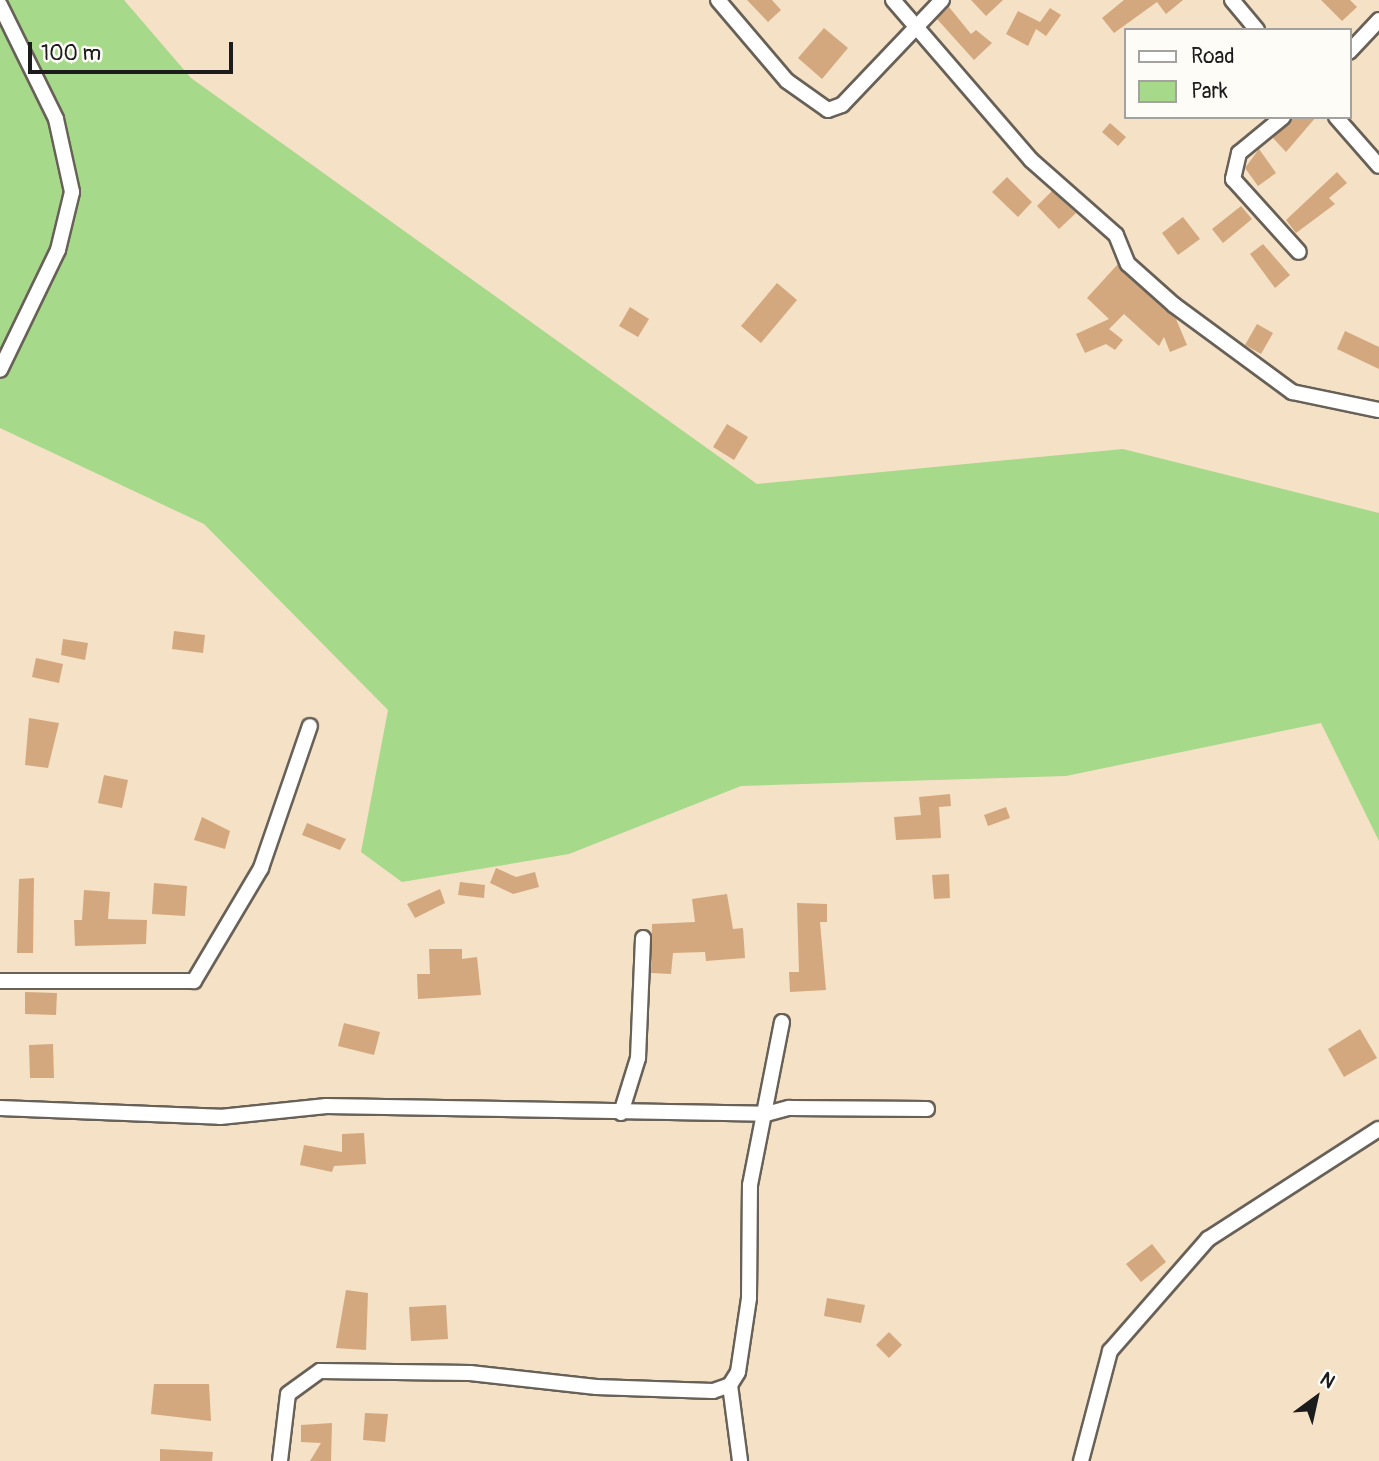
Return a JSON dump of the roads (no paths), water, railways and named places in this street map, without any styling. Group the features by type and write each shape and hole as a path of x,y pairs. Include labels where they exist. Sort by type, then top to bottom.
{"street":[{"path":"718,0 787,81 828,110 842,105 942,0"},
{"path":"893,0 1031,160 1116,235 1128,264 1174,305 1292,392 1379,410"},
{"path":"1232,0 1255,28"},
{"path":"0,5 56,119 72,191 58,250 0,370"},
{"path":"1351,50 1379,20"},
{"path":"1281,119 1239,153 1233,179 1299,252"},
{"path":"1338,119 1379,166"},
{"path":"0,981 194,981 261,868 310,726"},
{"path":"621,1113 638,1058 643,938"},
{"path":"740,1461 730,1385 745,1337 747,1208 782,1022"},
{"path":"0,1108 220,1117 326,1106 621,1113 673,1108 766,1114 800,1108 927,1109"},
{"path":"1081,1461 1110,1351 1208,1239 1379,1129"},
{"path":"280,1461 288,1394 320,1371 470,1373 597,1387 713,1391 730,1385"}]}
